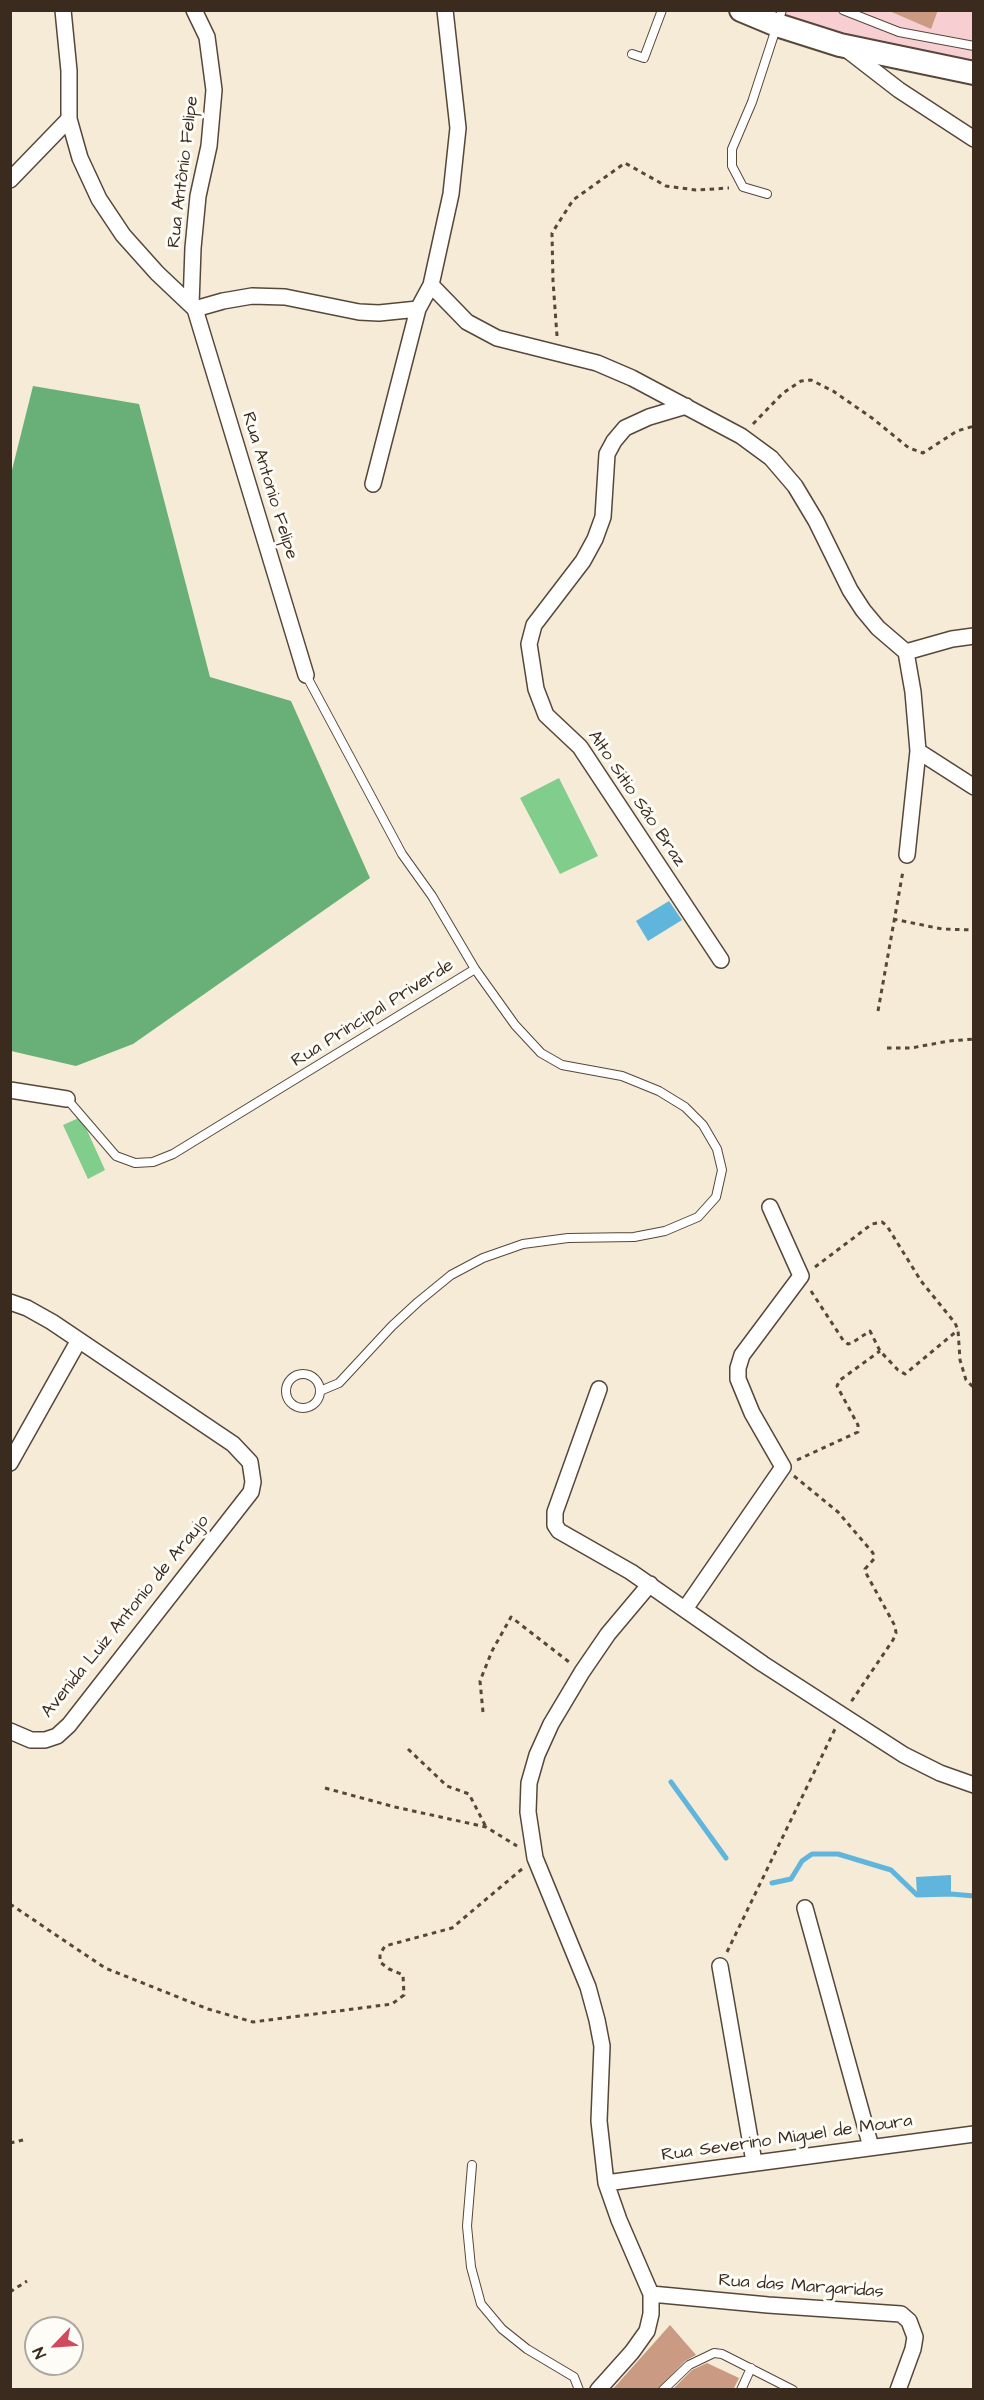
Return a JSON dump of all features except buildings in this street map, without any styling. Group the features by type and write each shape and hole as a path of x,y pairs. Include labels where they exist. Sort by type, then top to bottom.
{"main road":[{"path":"741,10 780,18 840,45 974,72"}],"street":[{"path":"63,10 69,70 69,119 80,158 99,199 123,235 193,308 252,296 285,297 379,314 418,309"},
{"name":"Rua Antônio Felipe","path":"193,308 195,227 209,146 214,90 207,37 194,10"},
{"path":"373,484 418,309 431,285 451,194 458,128 445,10"},
{"path":"840,45 899,90 974,139"},
{"path":"10,180 69,119"},
{"path":"431,285 467,322 497,338 597,363 686,406 741,436 771,458 795,486 863,610 878,628 906,652 913,692 918,750 907,855"},
{"name":"Rua Antonio Felipe","path":"193,308 306,675"},
{"name":"Alto Sitio São Braz","path":"686,406 649,417 625,428 614,441 607,454 603,517 595,539 583,561 534,625 529,644 536,689 546,715 580,747 721,960"},
{"path":"906,652 952,639 974,636"},
{"path":"918,750 974,788"},
{"path":"10,1090 67,1099"},
{"path":"685,1610 783,1467 743,1394 738,1379 738,1368 742,1355 801,1276 770,1207"},
{"path":"10,1302 27,1308 79,1340 10,1462"},
{"name":"Avenida Luiz Antonio de Araujo","path":"10,1731 31,1740 45,1740 57,1736 69,1725 250,1492 254,1482 250,1462 233,1444 79,1340"},
{"path":"599,1389 555,1512 555,1525 565,1537 614,1561 650,1584 685,1610 904,1755 940,1773 974,1785"},
{"path":"598,2390 632,2352 647,2331 651,2314 651,2294 619,2220 606,2183 599,2121 602,2046 597,2020 588,1987 535,1858 528,1812 532,1774 537,1755 551,1724 608,1634 650,1584"},
{"path":"805,1908 871,2147"},
{"path":"720,1966 754,2162"},
{"name":"Rua Severino Miguel de Moura","path":"606,2183 974,2134"},
{"name":"Rua das Margaridas","path":"651,2294 901,2314 909,2321 915,2337 914,2349 897,2390"}],"lane":[{"path":"632,54 644,58 662,10"},
{"path":"843,10 899,32 974,46"},
{"path":"767,194 743,187 732,166 732,148 752,102 780,18"},
{"name":"Rua Principal Priverde","path":"67,1099 116,1156 135,1163 153,1162 173,1154 475,969 432,896 402,854 306,675"},
{"path":"320,1392 317,1381 308,1374 297,1374 292,1377 286,1387 291,1403 301,1408 312,1406 320,1392 339,1383 392,1326 418,1302 452,1275 483,1258 523,1244 568,1238 634,1237 664,1231 698,1216 716,1197 722,1170 717,1149 703,1125 685,1107 659,1091 622,1076 562,1065 541,1053 515,1025 475,969"},
{"path":"472,2165 467,2226 471,2267 481,2304 510,2336 574,2377 579,2390"},
{"path":"663,2390 689,2365 714,2353 722,2354 793,2390"},
{"path":"741,2390 751,2368"}],"path":[{"path":"559,353 552,233 573,200 625,163 666,186 696,190 743,187"},
{"path":"741,436 783,393 801,381 811,380 833,391 872,418 909,448 923,453 957,431 974,426"},
{"path":"878,1011 893,919 907,855"},
{"path":"893,919 942,929 974,930"},
{"path":"886,1048 911,1048 974,1039"},
{"path":"958,1330 905,1374 880,1351 870,1331 852,1343 848,1344 843,1340 801,1276 872,1224 882,1222 887,1226 921,1281 955,1323 958,1330 960,1360 966,1380 974,1388"},
{"path":"720,1966 842,1715 896,1633 895,1626 865,1569 874,1559 873,1553 837,1512 783,1467 858,1432 858,1425 837,1386 840,1380 880,1351"},
{"path":"483,1712 480,1681 492,1651 511,1617 582,1672"},
{"path":"408,1749 447,1786 469,1794 486,1827"},
{"path":"10,1904 105,1968 186,2001 254,2022 392,2004 404,1995 403,1975 388,1969 380,1962 380,1954 385,1946 452,1928 535,1858 486,1827 395,1807 325,1788"},
{"path":"10,2143 23,2140"},
{"path":"10,2292 27,2281"}],"shaded area":[{"path":"754,11 973,11 973,73"}],"green space":[{"path":"33,386 139,404 210,677 291,701 370,878 133,1044 76,1066 11,1051 10,478"},
{"path":"559,778 598,856 560,874 520,798"},
{"path":"81,1117 105,1170 88,1179 63,1125"}],"water":[{"path":"669,901 682,920 648,941 636,921"},
{"path":"951,1875 951,1894 917,1895 916,1877"}],"waterway":[{"path":"671,1782 726,1858"},
{"path":"772,1883 791,1879 802,1861 812,1854 838,1854 891,1870 917,1895 974,1896"}]}
